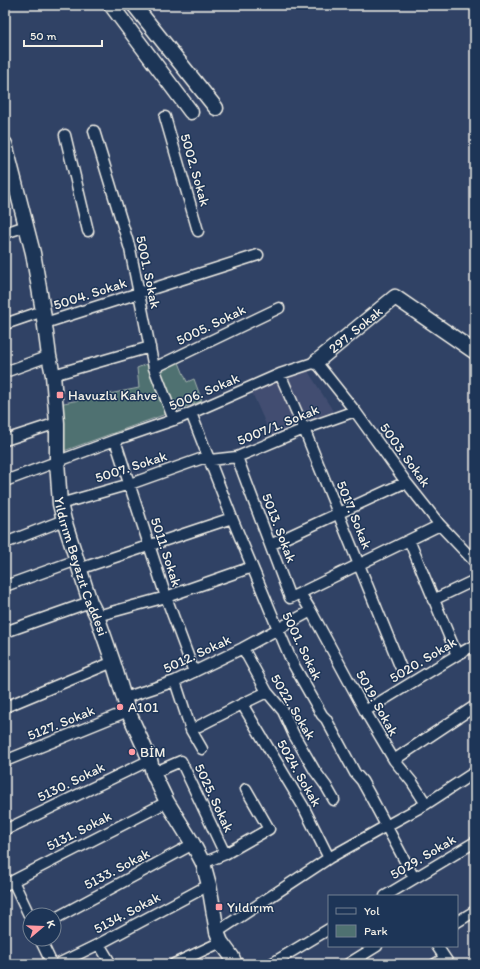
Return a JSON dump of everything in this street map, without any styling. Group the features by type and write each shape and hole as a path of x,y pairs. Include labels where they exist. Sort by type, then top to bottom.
{"main road":[{"path":"111,5 191,112"},
{"path":"134,5 216,108"},
{"name":"Yıldırım Beyazıt Caddesi","path":"5,144 33,253 49,356 54,375 57,423 57,461 60,504 64,520 90,602 97,616 126,704 167,802 203,863 209,885 219,937 235,964"},
{"name":"297. Sokak","path":"316,362 395,297 475,352"}],"street":[{"name":"5002. Sokak","path":"165,117 198,231"},
{"name":"5001. Sokak","path":"94,131 130,249 154,368 174,420"},
{"path":"65,136 88,232"},
{"path":"5,233 26,226"},
{"name":"5004. Sokak","path":"6,322 44,317 139,293 258,255"},
{"name":"5005. Sokak","path":"154,368 279,308"},
{"path":"54,375 150,347"},
{"path":"5,372 49,356"},
{"name":"5006. Sokak","path":"5,481 115,440 174,420 280,374 316,362"},
{"name":"5003. Sokak","path":"316,362 355,411 406,482 440,525 475,562"},
{"name":"5017. Sokak","path":"280,374 339,514 400,666"},
{"name":"5007/1. Sokak","path":"210,460 237,457 304,429 355,411"},
{"name":"5001. Sokak","path":"192,413 232,518 292,662 322,715 326,719 355,773 366,788 414,878"},
{"path":"5,440 57,423"},
{"name":"5011. Sokak","path":"115,440 166,597 194,672"},
{"name":"5013. Sokak","path":"237,457 290,598 300,593"},
{"name":"5007. Sokak","path":"60,504 130,484 203,458 210,460"},
{"path":"270,545 406,482"},
{"path":"5,586 150,545 232,518"},
{"path":"5,543 64,520"},
{"path":"300,593 440,525"},
{"path":"409,540 457,655"},
{"path":"97,616 166,597 252,566"},
{"path":"433,600 475,580"},
{"name":"5019. Sokak","path":"300,593 365,711 394,760 412,782 426,804"},
{"path":"5,632 90,602"},
{"name":"5012. Sokak","path":"126,704 243,648 311,611"},
{"name":"5020. Sokak","path":"365,711 475,645"},
{"name":"5022. Sokak","path":"243,648 267,692 283,711 315,771 334,800"},
{"path":"5,708 112,662"},
{"path":"174,681 191,730 202,749"},
{"path":"191,730 267,692"},
{"name":"5127. Sokak","path":"5,761 126,704"},
{"name":"5024. Sokak","path":"242,704 303,806 329,858"},
{"path":"394,760 475,706"},
{"name":"5025. Sokak","path":"151,766 181,761 225,854"},
{"name":"5130. Sokak","path":"5,830 151,766"},
{"path":"174,964 219,937 329,858 426,804 475,772"},
{"path":"203,863 225,854 269,829 246,789"},
{"name":"5131. Sokak","path":"9,883 167,802"},
{"name":"5029. Sokak","path":"389,895 400,892 414,878 475,842"},
{"name":"5133. Sokak","path":"62,915 193,844"},
{"path":"9,883 24,907"},
{"name":"5134. Sokak","path":"58,964 99,944 209,885"},
{"path":"458,921 475,911"},
{"path":"270,964 328,930"},
{"path":"99,944 111,964"},
{"path":"44,947 52,964"},
{"path":"348,964 375,947"},
{"path":"435,964 447,961 438,947"}],"shaded area":[{"path":"306,368 333,411 271,436 250,388"}],"green space":[{"path":"178,360 187,382 194,379 202,401 61,452 59,404 139,388 137,368 149,363"}],"place":[{"name":"Havuzlu Kahve","path":"60,395"},
{"name":"A101","path":"120,707"},
{"name":"BİM","path":"132,752"},
{"name":"Yıldırım","path":"219,907"}]}
